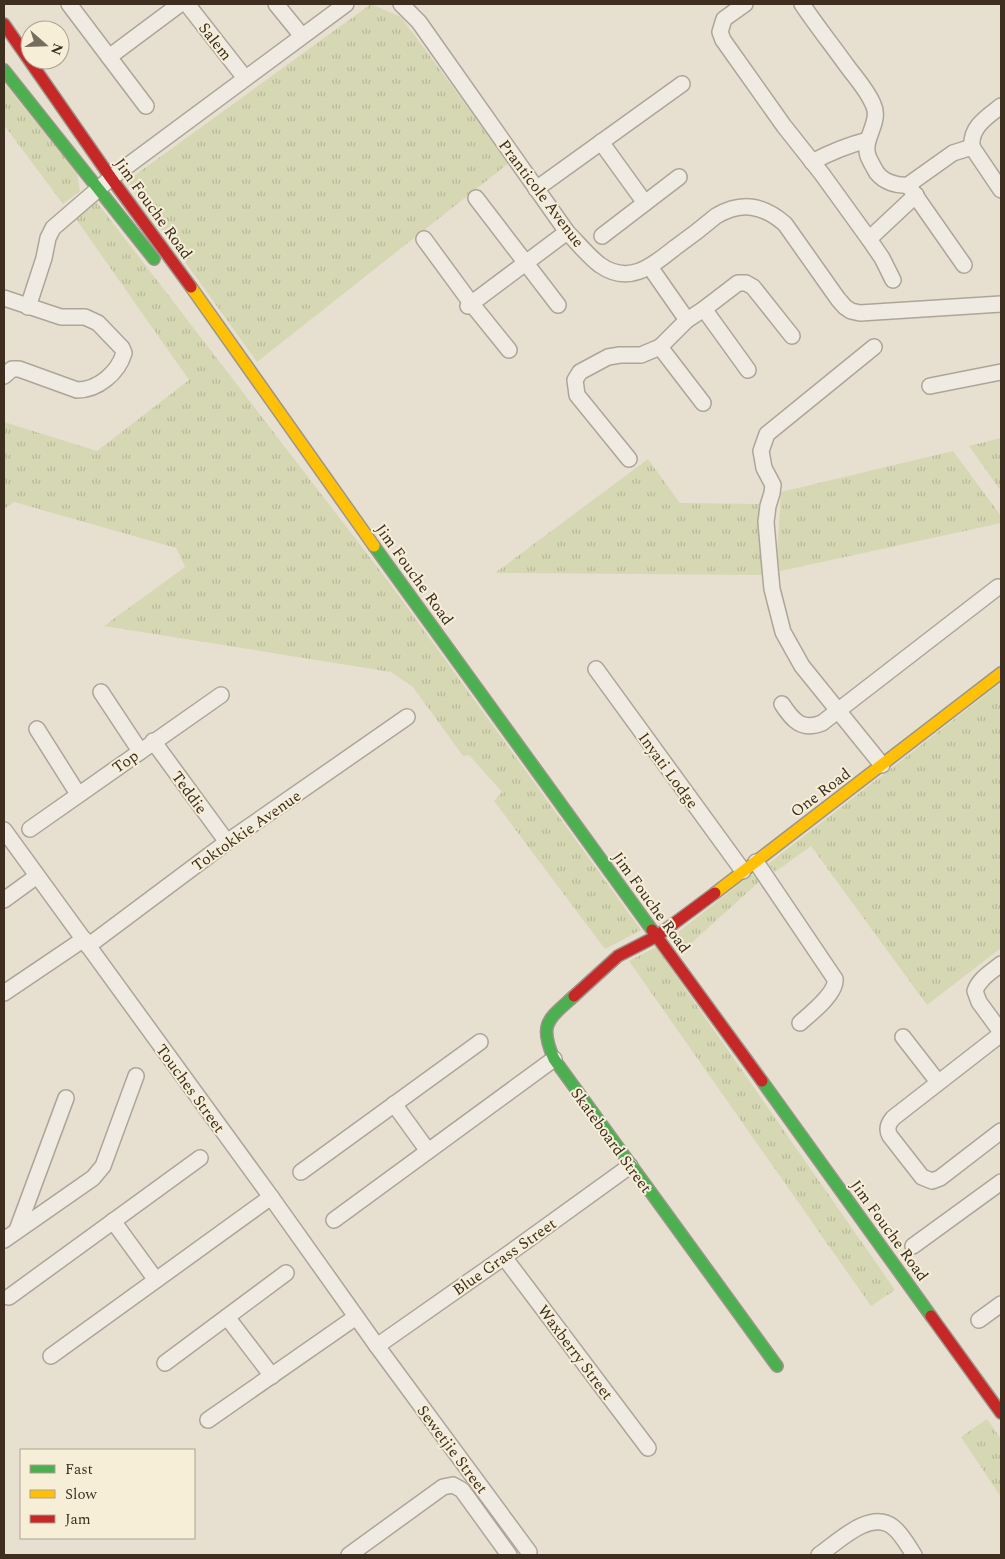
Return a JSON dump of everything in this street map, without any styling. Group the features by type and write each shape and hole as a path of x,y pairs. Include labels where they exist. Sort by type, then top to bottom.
{"street":[{"path":"69,4 146,106"},
{"path":"109,57 180,4"},
{"name":"Salem","path":"187,4 245,78"},
{"path":"276,4 302,36"},
{"path":"28,307 44,258 50,232 53,228 111,178 346,4"},
{"name":"Pranticole Avenue","path":"401,4 419,22 567,232 592,258 608,270 626,274 650,268 716,216 738,207 757,208 775,216 785,224 838,299 851,311 874,312 1001,304"},
{"path":"745,4 724,19 720,32 723,40 784,126 869,239 882,258 893,280"},
{"path":"802,4 873,103 876,118 874,128 868,140 868,155 878,175 892,184 912,190 964,265"},
{"name":"Jim Fouche Road","path":"4,24 111,178 657,936 996,1395 1001,1413"},
{"name":"Jim Fouche Road","path":"4,70 42,116 97,190 159,264"},
{"path":"536,189 682,84"},
{"path":"1001,106 976,128 972,140 972,147 1001,190"},
{"path":"812,162 847,145 868,140"},
{"path":"602,142 646,203"},
{"path":"869,239 912,190 954,153 972,147"},
{"path":"602,236 679,177"},
{"path":"476,198 558,305"},
{"path":"469,304 567,232"},
{"path":"424,239 469,304 509,350"},
{"path":"650,268 687,320"},
{"path":"629,459 577,395 575,380 580,372 608,357 641,355 660,347 687,320 738,283 746,283 753,287 792,336"},
{"name":"Jim Fouche Road","path":"177,287 278,410"},
{"path":"4,298 61,316 85,317 98,323 122,348 124,354 117,370 109,377 84,390 76,390 19,369 12,369 4,376"},
{"path":"704,309 748,370"},
{"path":"660,347 703,403"},
{"path":"874,348 767,434 761,451 764,468 773,485 768,506 767,531 772,589 782,632 802,666 882,765"},
{"path":"930,386 1001,372"},
{"path":"782,704 788,714 803,726 813,727 822,723 998,587"},
{"name":"Inyati Lodge","path":"596,669 836,979 833,989 800,1023"},
{"name":"One Road","path":"657,936 1001,673"},
{"path":"101,692 140,751"},
{"name":"Top","path":"30,829 221,695"},
{"name":"Toktokkie Avenue","path":"4,993 86,942 407,717"},
{"path":"37,729 78,794"},
{"name":"Teddie","path":"153,741 227,842"},
{"name":"Touches Street","path":"4,830 271,1197 376,1346"},
{"path":"4,900 37,876"},
{"name":"Skateboard Street","path":"657,936 618,956 550,1018 546,1026 545,1036 554,1060 777,1366"},
{"path":"1001,964 985,976 975,991 979,1002 1001,1033 892,1118 888,1124 890,1136 922,1177 932,1181 940,1178 1001,1131"},
{"path":"903,1037 938,1082"},
{"path":"301,1172 480,1042"},
{"path":"334,1220 554,1060"},
{"path":"4,1240 93,1178 103,1166 136,1076"},
{"path":"17,1230 66,1098"},
{"path":"394,1104 428,1151"},
{"path":"9,1297 200,1158"},
{"name":"Blue Grass Street","path":"376,1346 630,1166"},
{"path":"913,1246 1001,1182"},
{"path":"51,1356 271,1197"},
{"path":"113,1221 156,1280"},
{"name":"Waxberry Street","path":"504,1257 648,1448"},
{"path":"166,1363 286,1273"},
{"path":"979,1320 1001,1304"},
{"path":"227,1317 272,1376"},
{"path":"208,1420 356,1317"},
{"name":"Sewetjie Street","path":"376,1346 529,1552"},
{"path":"349,1555 442,1487 453,1485 462,1490 509,1555"},
{"path":"819,1555 857,1527 870,1522 880,1522 894,1528 914,1555"}],"green space":[{"path":"371,4 401,17 509,163 257,362 127,181"},
{"path":"4,83 77,173 80,191 63,204 4,125"},
{"path":"96,201 391,585 641,930 605,949 494,801 502,792 469,755 463,756 413,687 391,672 104,626 185,567 176,548 14,502 4,509 4,422 97,451 189,380 76,219"},
{"path":"1001,438 1001,491 969,446"},
{"path":"953,451 1001,516 1001,523 776,572 781,492"},
{"path":"648,459 680,503 760,504 762,575 495,573"},
{"path":"1001,683 1001,948 927,1005 811,846 775,872 768,864"},
{"path":"752,874 759,882 687,947 676,934"},
{"path":"656,947 895,1290 871,1306 629,961"},
{"path":"987,1419 1001,1439 1001,1497 961,1437"}],"traffic: fast":[{"path":"4,70 154,259"},
{"path":"374,546 652,930"},
{"path":"574,996 552,1017 547,1029 549,1047 554,1059 777,1366"},
{"path":"762,1081 931,1316"}],"traffic: slow":[{"path":"191,287 374,546"},
{"path":"715,893 1001,673"}],"traffic: jam":[{"path":"4,24 111,178 191,287"},
{"path":"574,996 618,956 657,936 715,893"},
{"path":"652,930 762,1081"},
{"path":"931,1316 1001,1413"}]}
